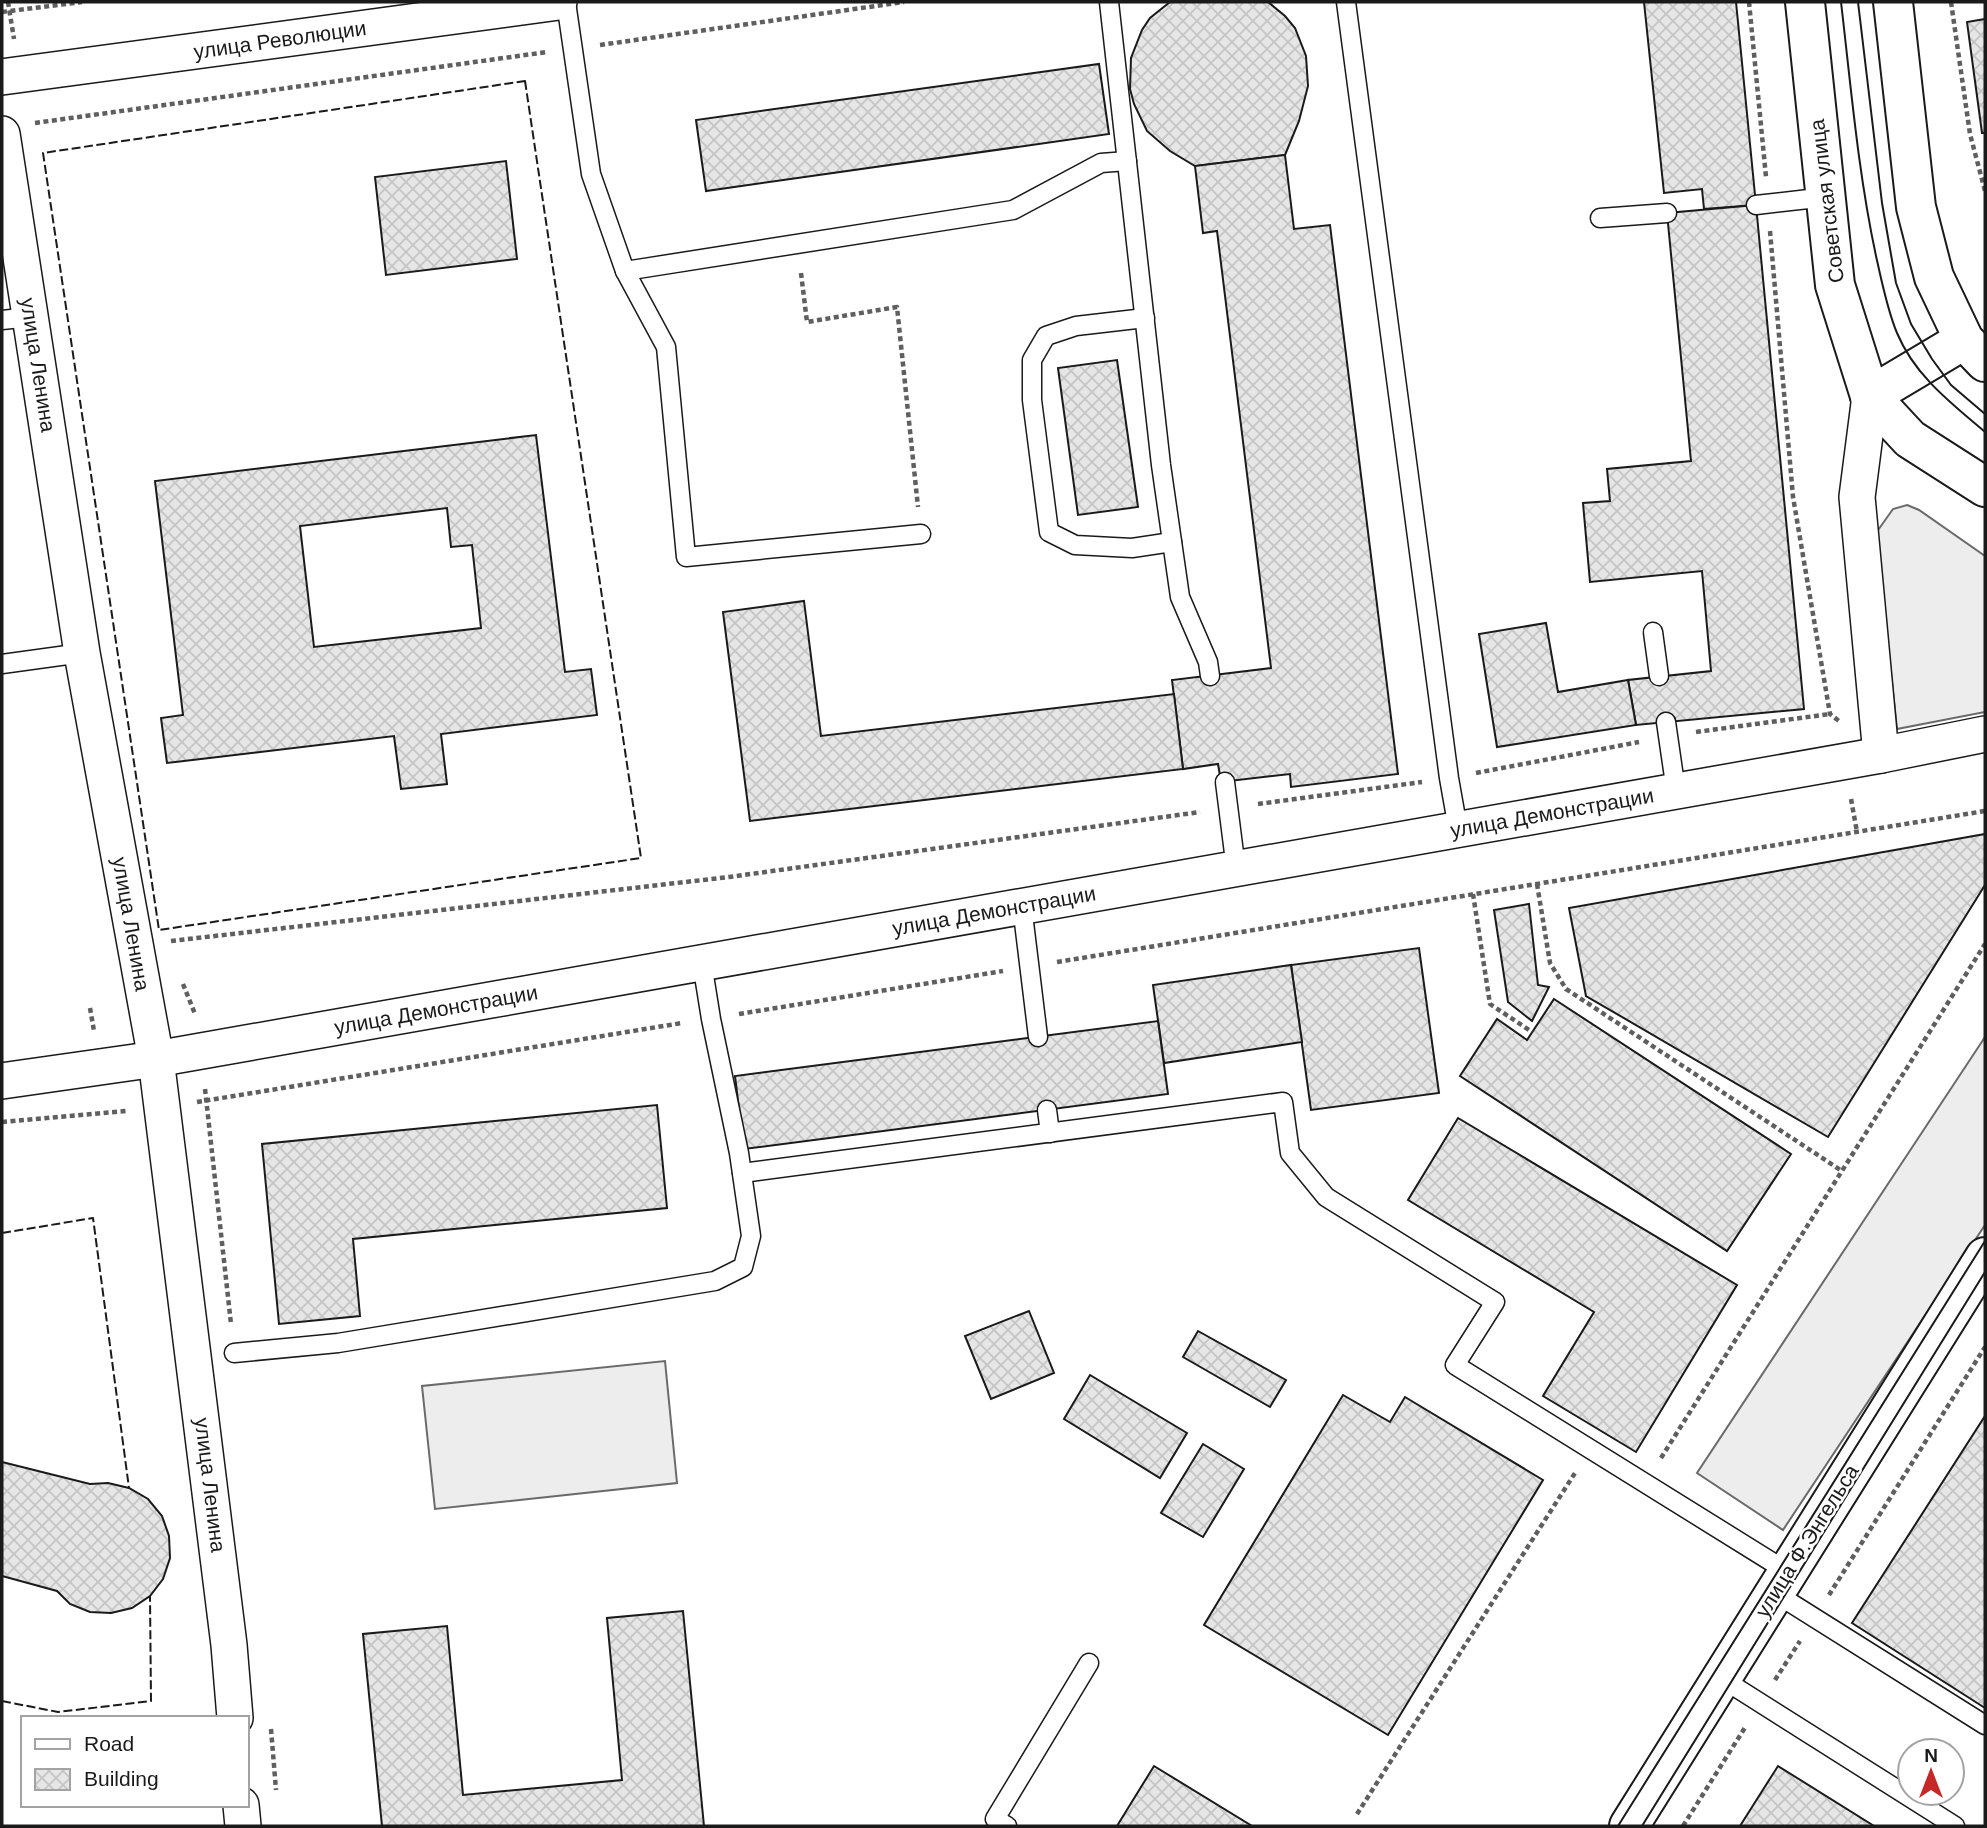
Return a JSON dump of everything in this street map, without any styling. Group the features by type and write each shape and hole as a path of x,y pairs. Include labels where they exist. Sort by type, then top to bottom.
{"main road":[{"name":"Советская улица","path":"1805,2 1835,285 1870,397 1910,439 1985,487"},
{"path":"1870,397 1975,351 1934,277 1916,207 1893,2"},
{"name":"улица Ф.Энгельса","path":"1629,1826 1985,1256"}],"street":[{"name":"улица Революции","path":"2,78 559,2"},
{"name":"улица Ленина","path":"15,129 16,318 82,653 156,1059 229,1645 235,1716"},
{"name":"Советская улица","path":"1870,397 1857,497 1881,755"},
{"name":"улица Демонстрации","path":"2,1081 156,1059 1881,755 1985,734"},
{"path":"241,1807 243,1826"}],"lane":[{"path":"566,2 591,174 625,271 666,347 687,557 921,534"},
{"path":"1109,2 1161,465 1180,597 1208,662 1210,676"},
{"path":"1346,2 1448,778 1458,830"},
{"path":"625,271 1013,210 1101,163 1127,161"},
{"path":"1762,204 1826,197"},
{"path":"1600,218 1667,213"},
{"path":"1145,318 1076,326 1046,335 1032,360 1032,400 1049,532 1075,544 1132,548 1172,542"},
{"path":"1653,632 1659,676"},
{"path":"2,663 82,653"},
{"path":"1667,729 1676,791"},
{"path":"1225,782 1236,869"},
{"path":"1022,906 1038,1037"},
{"path":"234,1353 338,1343 715,1281 743,1267 751,1236 742,1173 702,963"},
{"path":"742,1173 1283,1102 1290,1153 1326,1197 1495,1302 1455,1365 1645,1483 1781,1582 1814,1619 1985,1725"},
{"path":"1047,1110 1050,1133"},
{"path":"1007,1826 995,1819 1089,1663"},
{"path":"1721,1678 1955,1826"}],"path":[{"path":"2,12 82,2"},
{"path":"15,129 904,2"},
{"path":"1749,2 1762,204 1793,497 1830,714"},
{"path":"1951,2 1970,134 1985,191"},
{"path":"797,244 807,322 897,307 921,534"},
{"path":"163,942 730,877 1448,778 1667,729 1830,714 1838,719"},
{"path":"1850,797 1857,832"},
{"path":"2,1122 163,1108 1985,811"},
{"path":"1537,884 1550,963 1566,989 1842,1171"},
{"path":"1473,894 1490,1004 1532,1032"},
{"path":"1645,1483 1985,944"},
{"path":"1814,1619 1985,1347"},
{"path":"1357,1814 1590,1449"}],"shaded area":[{"path":"1907,505 1919,510 1985,556 1985,712 1897,729 1876,533 1893,509"},
{"path":"1985,1037 1985,1225 1783,1530 1697,1473"},
{"path":"665,1361 677,1483 435,1509 422,1386"}],"building":[{"path":"1170,2 1268,2 1295,28 1306,56 1308,86 1299,121 1285,155 1195,166 1170,151 1147,131 1130,89 1131,58 1150,18"},
{"path":"1644,2 1736,2 1756,205 1704,209 1702,189 1664,193"},
{"path":"1985,19 1985,133 1982,133 1967,22"},
{"path":"1099,64 1109,134 706,191 696,120"},
{"path":"1285,155 1294,229 1330,225 1398,774 1291,787 1290,774 1221,782 1218,764 1183,769 1172,680 1271,668 1217,231 1203,233 1195,166"},
{"path":"506,161 517,259 386,275 375,177"},
{"path":"1756,205 1804,709 1636,725 1628,680 1711,671 1702,571 1590,582 1583,503 1610,501 1607,469 1691,461 1667,213"},
{"path":"1117,360 1138,507 1078,515 1058,368"},
{"path":"536,435 565,672 591,669 597,715 441,734 447,784 401,789 394,736 167,763 161,718 183,715 155,481","holes":["447,508 451,547 472,545 481,628 314,647 300,526"]},
{"path":"804,601 821,736 1174,694 1183,769 750,821 723,612"},
{"path":"1546,623 1558,692 1628,680 1636,725 1497,747 1479,634"},
{"path":"1985,834 1985,885 1828,1137 1586,996 1569,908"},
{"path":"1529,904 1538,985 1549,987 1532,1021 1508,1002 1494,910"},
{"path":"1419,948 1439,1093 1311,1110 1291,965"},
{"path":"1291,965 1302,1042 1164,1063 1153,985"},
{"path":"1554,999 1791,1154 1727,1251 1460,1076 1497,1019 1527,1040"},
{"path":"1158,1021 1168,1094 744,1149 735,1076"},
{"path":"657,1105 667,1208 353,1239 360,1316 279,1324 262,1144"},
{"path":"1458,1118 1737,1285 1636,1452 1543,1396 1594,1312 1408,1200"},
{"path":"1029,1311 1054,1373 991,1399 965,1336"},
{"path":"1198,1331 1286,1380 1270,1407 1183,1357"},
{"path":"1090,1375 1187,1433 1160,1478 1064,1419"},
{"path":"1343,1395 1390,1422 1405,1397 1543,1480 1388,1735 1204,1625"},
{"path":"1985,1416 1985,1708 1852,1623"},
{"path":"1203,1444 1244,1469 1203,1537 1161,1513"},
{"path":"2,1462 90,1484 108,1483 129,1488 148,1499 162,1516 169,1536 170,1558 163,1579 150,1596 132,1608 111,1613 90,1612 70,1604 57,1591 2,1576"},
{"path":"683,1611 704,1826 382,1826 363,1634 447,1626 463,1795 622,1780 607,1618"},
{"path":"1154,1766 1252,1826 1117,1826"},
{"path":"1778,1766 1874,1826 1740,1826"}],"tram line":[{"path":"1841,2 1864,193 1893,324 1924,376 1985,432"},
{"path":"1858,2 1882,203 1896,283 1911,324 1932,359 1951,385 1985,414"},
{"path":"1618,1826 1985,1241"},
{"path":"1642,1826 1985,1272"}],"fence":[{"path":"525,81 641,858 159,930 43,153 525,81"},
{"path":"2,1233 93,1218 129,1488"},
{"path":"2,1701 58,1712 151,1701 150,1596"}]}
